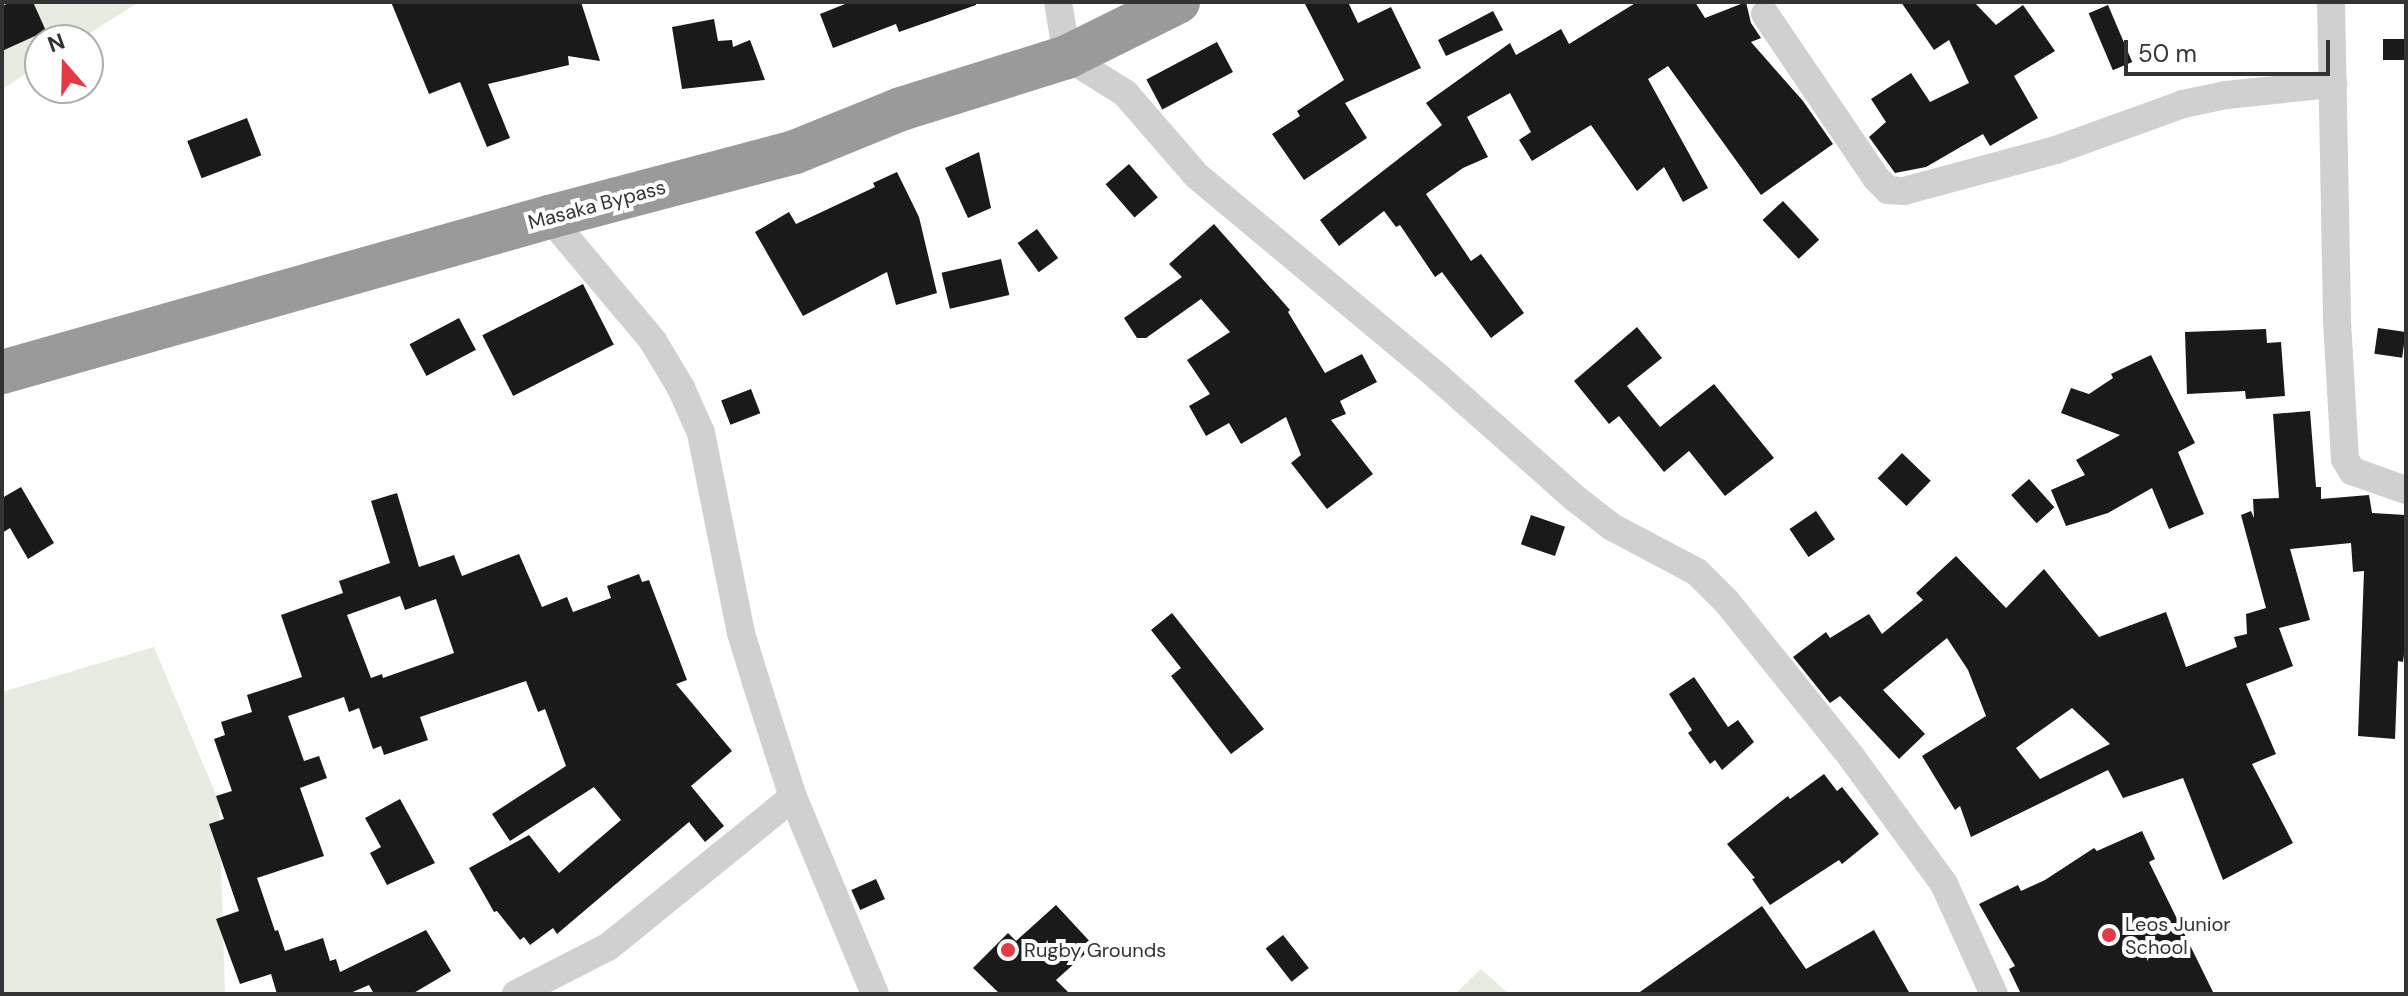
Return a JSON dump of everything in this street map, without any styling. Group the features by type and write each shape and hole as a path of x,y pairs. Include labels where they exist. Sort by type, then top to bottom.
{"highway":[{"name":"Masaka Bypass","path":"2,372 549,217 795,152 901,109 1067,57 1178,2"}],"street":[{"path":"1058,2 1067,57 1125,93 1197,176 1438,377 1576,499 1612,527 1697,572 1727,602 1850,755 1944,884 1994,994"},
{"path":"2331,2 2337,321 2345,459 2352,471 2406,490"},
{"path":"1765,14 1876,178 1888,190 1904,191 2056,150 2183,104 2226,95 2333,84"},
{"path":"549,217 653,341 681,388 701,433 741,633 793,797 875,994"},
{"path":"516,994 608,947 793,797"}],"shaded area":[{"path":"2,2 139,2 104,24 24,24 24,75 2,89"},
{"path":"154,647 219,802 225,994 2,994 2,692"},
{"path":"1481,969 1509,994 1455,994"}],"building":[{"path":"11,2 33,2 43,24 24,24 24,41 2,51 2,6"},
{"path":"391,2 581,2 600,61 568,56 569,65 488,84 510,138 487,147 460,82 429,94"},
{"path":"850,2 976,2 976,5 899,32 896,24 833,48 820,14"},
{"path":"1304,2 1348,2 1358,23 1391,7 1421,68 1345,103 1367,138 1304,180 1272,134 1300,116 1297,111 1344,80"},
{"path":"1637,2 1695,2 1705,18 1746,2 1751,23 1761,38 1751,42 1803,101 1833,144 1761,195 1668,66 1648,79 1708,188 1683,202 1664,167 1637,191 1591,125 1532,161 1519,140 1531,132 1510,93 1467,117 1488,157 1463,168 1426,194 1471,261 1481,254 1524,313 1491,338 1442,272 1435,277 1400,225 1396,227 1384,211 1339,246 1320,220 1442,125 1426,103 1510,43 1516,55 1561,29 1569,44"},
{"path":"1901,2 1974,2 1996,25 2023,5 2055,51 2014,76 2038,118 1990,146 1983,134 1926,167 1895,173 1869,137 1886,122 1871,99 1911,73 1930,102 1969,83 1949,40 1934,50"},
{"path":"2108,5 2132,62 2113,70 2089,13"},
{"path":"1493,11 1503,30 1446,56 1438,40"},
{"path":"714,19 718,41 732,40 733,47 750,40 765,80 682,89 672,27"},
{"path":"2383,39 2406,39 2406,60 2383,60"},
{"path":"1217,42 1233,72 1162,110 1146,80"},
{"path":"247,118 261,155 202,178 187,141"},
{"path":"979,152 991,208 968,218 945,168"},
{"path":"1129,164 1158,197 1134,218 1106,184"},
{"path":"897,172 919,217 937,293 896,305 887,272 803,316 755,232 789,212 796,224 875,187 873,183"},
{"path":"1783,201 1819,240 1799,259 1763,220"},
{"path":"1214,224 1290,310 1288,312 1325,373 1362,354 1377,382 1340,401 1346,414 1331,420 1373,474 1327,509 1291,463 1301,455 1286,417 1241,444 1229,423 1206,436 1189,406 1210,394 1187,360 1230,332 1201,299 1146,338 1137,338 1124,318 1182,277 1169,264"},
{"path":"1037,229 1058,258 1039,272 1018,243"},
{"path":"1001,259 1009,295 950,309 942,273"},
{"path":"583,284 614,345 513,396 482,335"},
{"path":"459,318 476,350 426,376 410,344"},
{"path":"1637,327 1662,358 1627,386 1660,427 1714,384 1774,458 1725,496 1689,451 1664,472 1619,416 1609,424 1574,381"},
{"path":"2378,328 2406,332 2402,358 2374,354"},
{"path":"2266,329 2267,343 2281,342 2285,396 2246,399 2245,391 2187,394 2185,332"},
{"path":"2151,355 2195,443 2178,452 2204,514 2169,529 2152,488 2108,513 2066,526 2051,490 2085,475 2076,460 2120,435 2061,413 2071,388 2089,394 2113,378 2111,374"},
{"path":"751,389 760,413 730,425 721,400"},
{"path":"2310,411 2316,487 2321,487 2321,499 2369,495 2372,513 2406,515 2406,640 2403,662 2398,661 2395,739 2358,736 2364,571 2353,572 2351,543 2290,549 2310,620 2279,628 2293,666 2246,684 2276,754 2252,764 2293,843 2223,880 2183,778 2123,798 2108,770 1971,837 1960,806 1955,810 1922,756 1986,716 1968,670 1947,638 1883,690 1925,734 1899,759 1840,696 1830,703 1793,657 1826,632 1830,638 1869,614 1882,634 1923,600 1916,593 1956,556 2006,608 2044,569 2099,637 2166,612 2186,667 2237,647 2234,637 2247,634 2246,614 2266,608 2241,515 2251,511 2254,518 2253,499 2279,498 2273,414","holes":["2072,708 2110,744 2040,779 2016,748"]},
{"path":"1902,453 1931,481 1906,506 1878,478"},
{"path":"2029,479 2054,507 2037,523 2011,495"},
{"path":"21,487 54,543 28,559 10,528 2,533 2,498"},
{"path":"397,493 419,567 454,555 462,576 519,554 542,607 567,597 573,612 611,598 607,586 639,574 642,582 649,580 687,680 676,684 732,751 691,786 724,826 705,842 689,822 557,934 553,928 530,945 524,937 520,940 497,911 494,912 469,868 529,835 559,873 621,820 594,787 510,841 492,814 566,766 545,709 538,712 526,681 420,717 428,740 384,755 381,746 373,749 359,708 349,712 344,697 288,716 304,761 319,756 327,778 300,788 324,856 257,878 285,951 323,938 330,961 336,959 340,972 426,930 451,971 412,994 374,994 369,985 348,994 277,994 271,974 240,984 216,919 239,911 209,824 224,819 216,796 232,791 214,739 225,735 221,722 252,712 247,695 302,677 281,615 343,593 339,581 390,563 371,501","holes":["400,596 405,610 436,599 454,653 383,678 382,674 371,678 347,615"]},
{"path":"1816,511 1835,539 1808,557 1789,529"},
{"path":"1531,515 1565,527 1555,556 1521,544"},
{"path":"1172,613 1264,729 1231,754 1171,676 1181,668 1151,630"},
{"path":"1694,677 1728,727 1738,720 1754,742 1722,770 1715,760 1710,764 1688,733 1692,730 1669,694"},
{"path":"1824,774 1837,791 1842,787 1879,834 1842,864 1839,860 1770,905 1752,879 1755,878 1727,844 1788,796 1790,799"},
{"path":"400,799 435,863 387,885 370,853 381,847 365,818"},
{"path":"2142,831 2155,859 2149,862 2214,994 2021,994 2009,969 2015,966 1979,904 2018,885 2021,891 2045,880 2094,848 2097,851"},
{"path":"876,879 885,899 860,910 851,890"},
{"path":"1056,905 1094,946 1056,980 1070,994 1000,994 973,968 1008,933 1016,941"},
{"path":"1762,906 1806,969 1874,930 1910,994 1637,994"},
{"path":"1283,935 1309,968 1292,982 1266,949"}],"place":[{"name":"Leos Junior School","path":"2109,935"},
{"name":"Rugby Grounds","path":"1008,950"}]}
